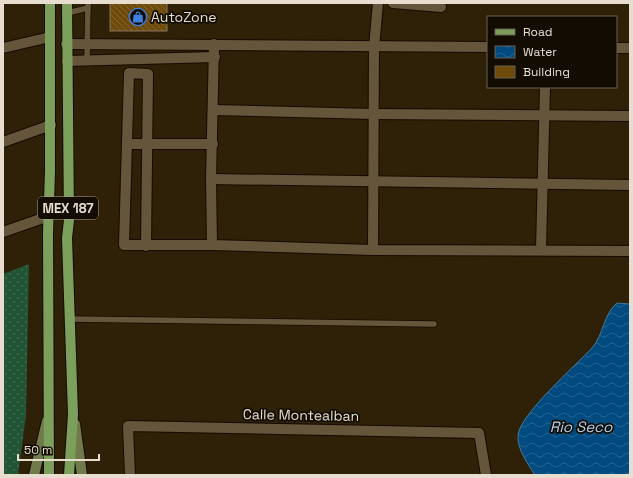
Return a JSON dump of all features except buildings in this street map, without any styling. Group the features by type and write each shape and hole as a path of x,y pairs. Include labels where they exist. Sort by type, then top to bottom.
{"main road":[{"name":"MEX 187","path":"50,3 51,125 48,233 50,475"},
{"name":"MEX 187","path":"67,8 67,238 73,414 69,475"},
{"path":"50,171 67,170"}],"street":[{"path":"373,250 374,46 378,3"},
{"path":"393,3 441,7"},
{"path":"3,48 50,37"},
{"path":"66,44 487,47"},
{"path":"212,245 214,44"},
{"path":"617,48 630,48"},
{"path":"67,61 215,57"},
{"path":"146,246 148,74 129,73 124,245 146,246 212,245 373,250 541,249 630,251"},
{"path":"541,249 543,115 545,88"},
{"path":"213,110 374,114 630,116"},
{"path":"3,142 51,125"},
{"path":"127,144 213,144"},
{"path":"212,179 542,182 630,185"},
{"path":"3,232 49,216"},
{"path":"34,475 50,412"},
{"path":"73,414 82,475"},
{"name":"Calle Montealban","path":"130,475 128,426 480,433 486,475"}],"lane":[{"path":"67,8 88,5 87,60"},
{"path":"70,319 434,324"}],"green space":[{"path":"29,264 26,415 18,475 3,475 3,274"}],"water":[{"name":"Rio Seco","path":"617,303 630,304 630,475 535,475 519,446 518,436 521,427 527,416 549,390 596,343 609,313"}],"place":[{"name":"AutoZone","path":"138,17"}]}
